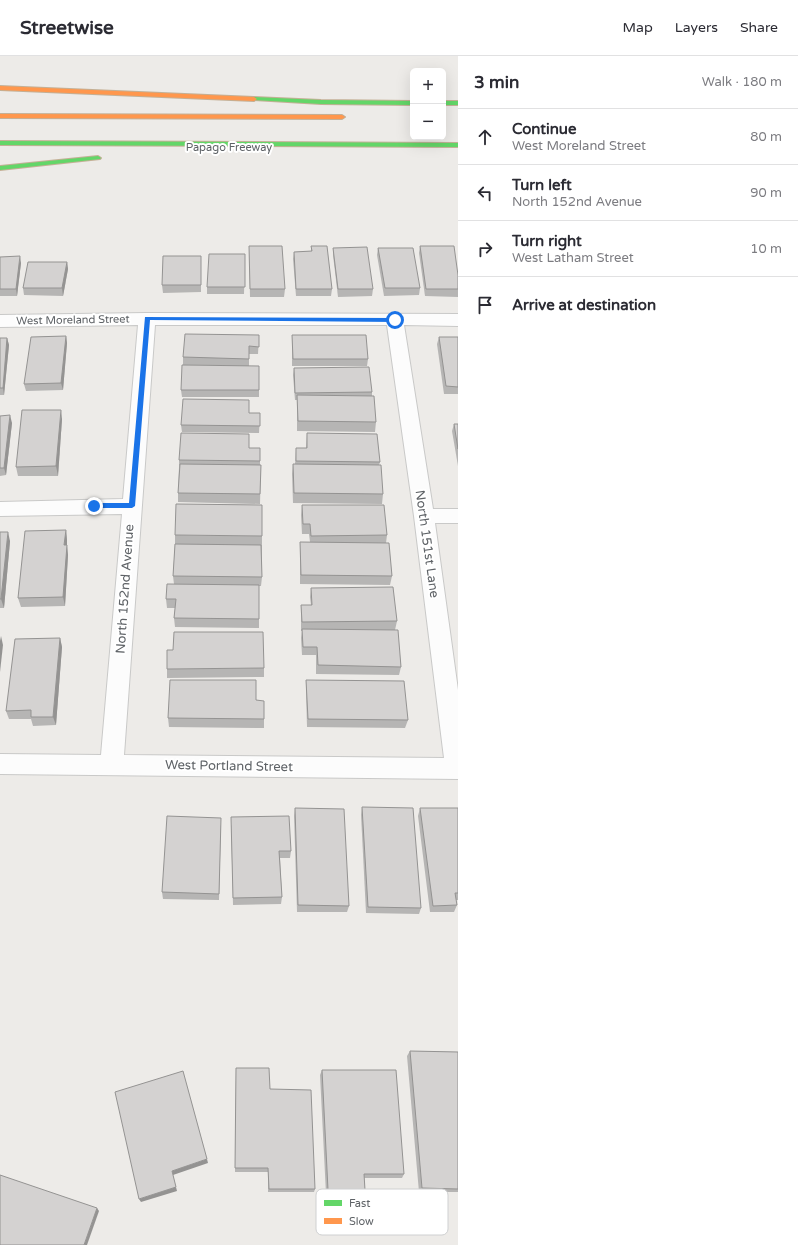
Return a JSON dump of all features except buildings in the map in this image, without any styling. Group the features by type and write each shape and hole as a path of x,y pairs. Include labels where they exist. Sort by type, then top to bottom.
{"highway":[{"path":"0,88 321,102 410,103"},
{"path":"446,103 458,103"},
{"path":"0,116 350,117"},
{"path":"0,143 458,145"},
{"path":"0,168 102,158 8,158"}],"street":[{"name":"West Moreland Street","path":"0,321 147,318 458,320"},
{"name":"North 152nd Avenue","path":"112,764 147,318"},
{"name":"North 151st Lane","path":"395,320 424,516 457,768"},
{"path":"0,508 132,506"},
{"path":"424,516 458,516"},
{"name":"West Portland Street","path":"0,764 457,768"}],"traffic: fast":[{"path":"254,99 321,102 410,103"},
{"path":"446,103 458,103"},
{"path":"0,143 458,145"},
{"path":"0,168 98,158"}],"traffic: slow":[{"path":"0,88 254,99"},
{"path":"0,116 342,117"}],"route":[{"path":"94,506 132,506 147,318 395,320"}]}
